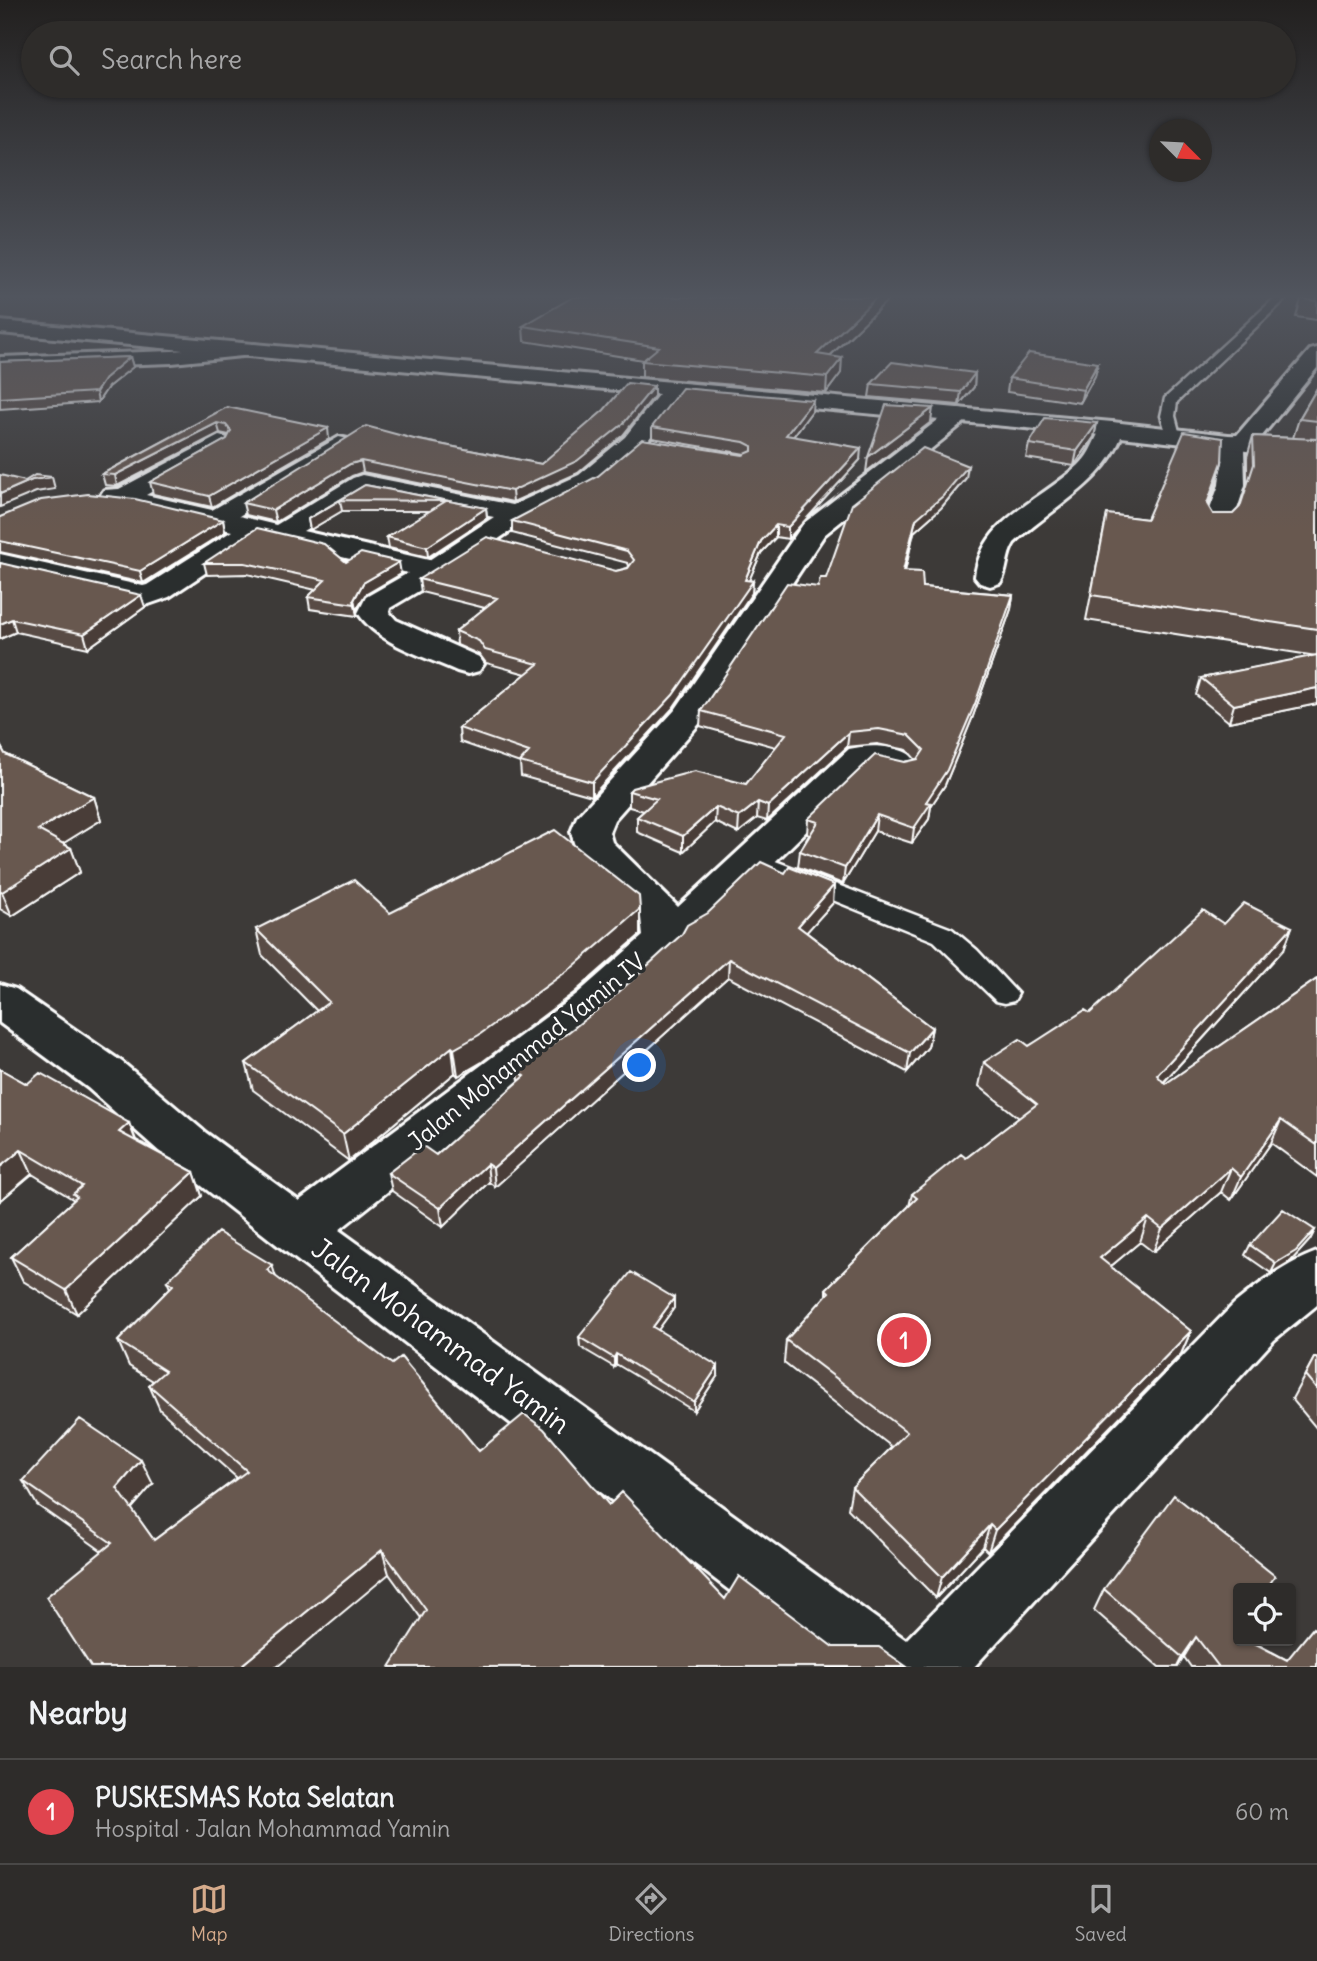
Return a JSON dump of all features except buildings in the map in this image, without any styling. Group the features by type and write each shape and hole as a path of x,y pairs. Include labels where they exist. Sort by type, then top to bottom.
{"street":[{"path":"515,375 1112,429 1317,452"},
{"path":"1217,528 1231,493 1237,442 1300,375"},
{"path":"468,664 386,627 373,614 377,603 434,570 517,514 588,480 643,443 674,390"},
{"name":"Jalan Mohammad Yamin IV","path":"299,1231 593,1005 665,940 661,913 594,846 590,832 596,817 687,717 814,529 959,415"},
{"path":"990,577 990,556 1006,536 1039,507 1096,465 1108,447 1112,429"},
{"path":"217,518 347,439"},
{"path":"123,497 219,443"},
{"path":"0,563 146,596 362,483 517,514"},
{"path":"82,496 123,497 434,570"},
{"path":"485,537 525,547"},
{"path":"666,934 691,919 866,755 902,764"},
{"name":"Jalan Mohammad Yamin","path":"0,1000 105,1075 188,1147 299,1231 886,1667"},
{"path":"927,1667 1254,1322 1280,1298 1317,1276"}],"lane":[{"path":"1173,435 1168,416 1170,401 1198,375"},
{"path":"752,859 943,935 961,946 1005,994"}],"place":[{"name":"PUSKESMAS Kota Selatan","path":"904,1340"}]}
